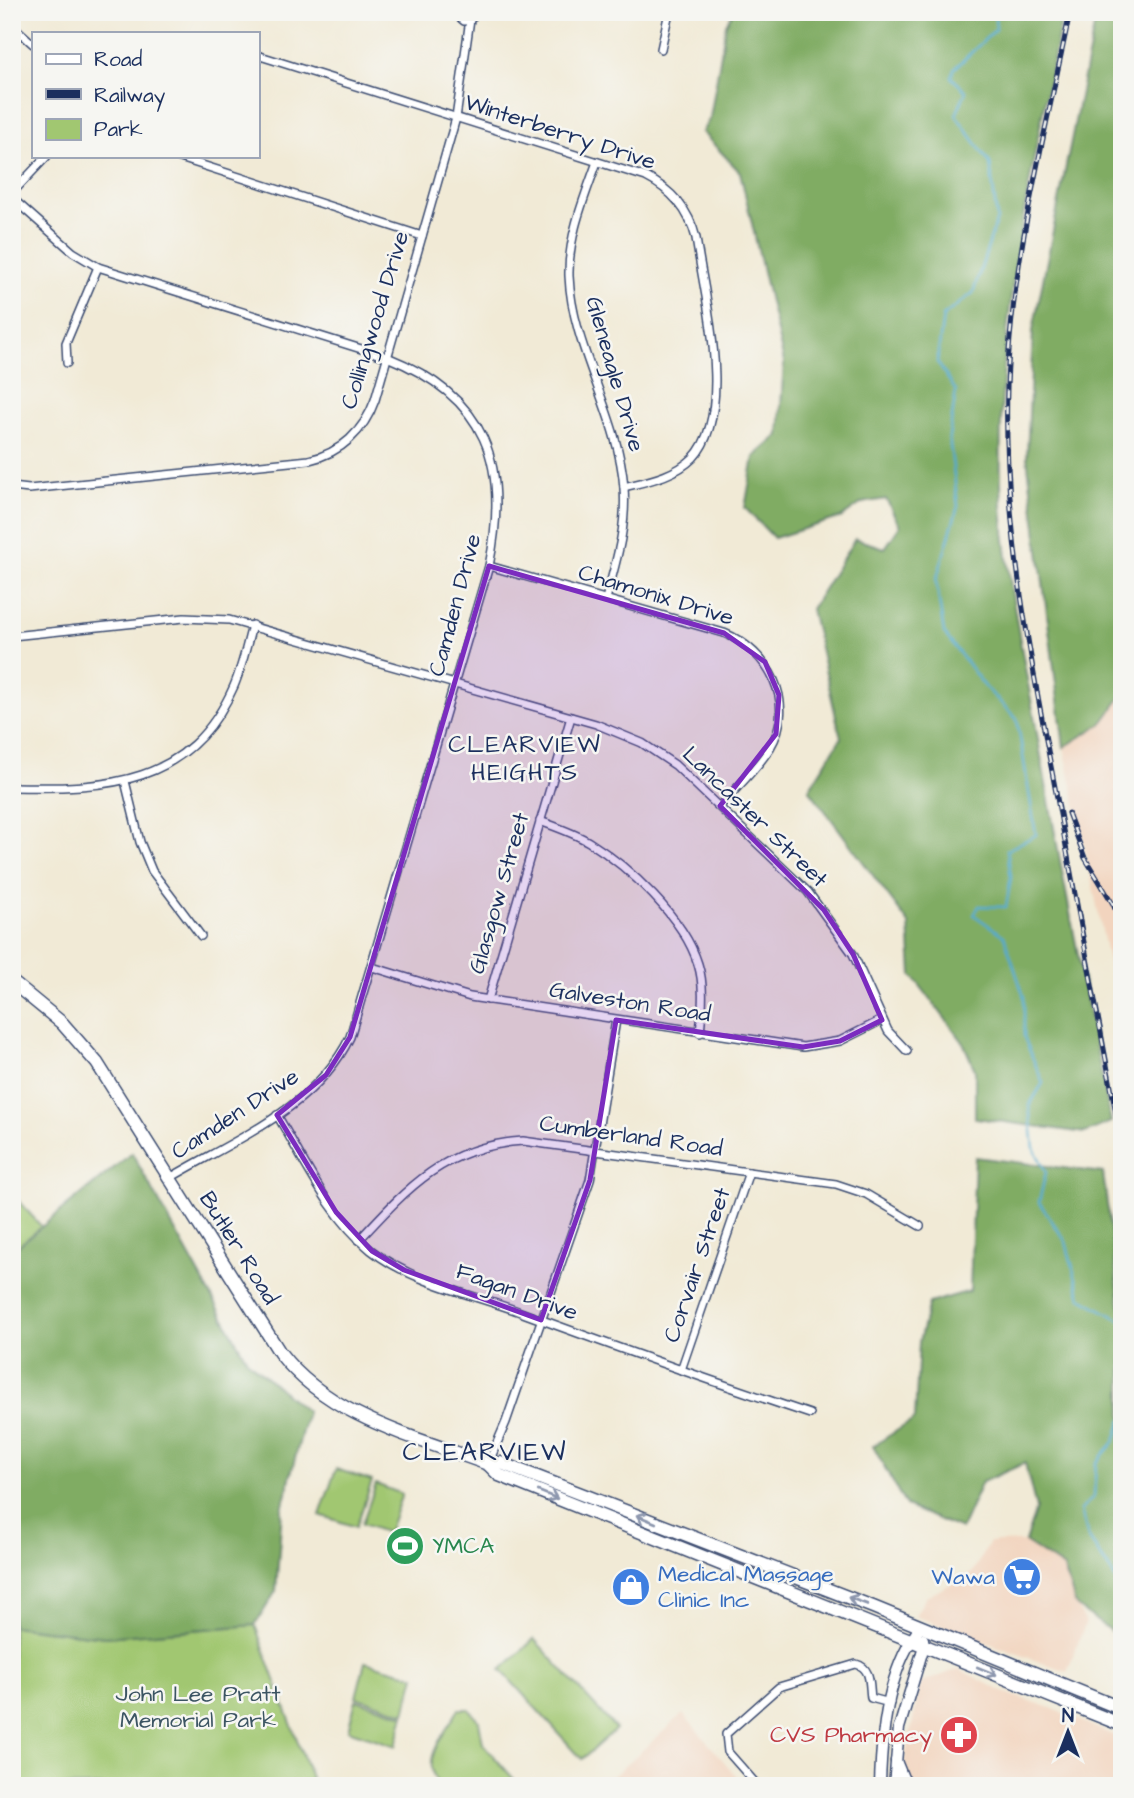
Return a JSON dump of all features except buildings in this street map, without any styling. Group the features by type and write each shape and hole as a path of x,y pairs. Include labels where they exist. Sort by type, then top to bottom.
{"main road":[{"name":"Butler Road","path":"12,982 62,1023 97,1063 280,1353 318,1393 355,1412 488,1464 499,1475 1122,1725"},
{"name":"Butler Road","path":"488,1464 500,1463 514,1468 921,1627 1122,1709"},
{"path":"880,1786 883,1728 901,1658 921,1627"},
{"path":"894,1786 894,1755 898,1728 924,1646 921,1627"},
{"path":"894,1755 900,1774 910,1786"}],"street":[{"path":"454,12 461,20 468,37"},
{"path":"661,49 669,12"},
{"path":"461,20 472,16"},
{"name":"Collingwood Drive","path":"12,487 29,489 321,457 349,440 366,419 387,357 456,118 472,16"},
{"path":"12,25 32,43"},
{"name":"Winterberry Drive","path":"259,56 597,162 655,182 675,198 690,219 696,238 717,396 708,435 694,457 669,474 624,487"},
{"path":"12,196 45,158"},
{"path":"180,158 422,236"},
{"name":"Gleneagle Drive","path":"597,162 576,221 569,275 575,315 617,450 624,487 621,543 606,599"},
{"name":"Camden Drive","path":"12,196 72,252 98,267 387,357 442,385 466,409 483,434 497,482 496,520 489,566 350,1037 336,1063 312,1089 277,1115 170,1178"},
{"path":"66,363 66,344 98,267"},
{"name":"Chamonix Drive","path":"489,566 734,637 756,652 769,669 781,708 776,734 765,756 720,806"},
{"name":"Lancaster Street","path":"12,636 184,618 209,618 252,625 620,732 675,765 824,910 853,954 882,1020 896,1042 906,1051"},
{"path":"12,787 76,788 125,781 152,772 177,756 215,720 234,686 252,625"},
{"name":"Glasgow Street","path":"488,1000 570,717"},
{"path":"125,781 140,842 152,871 201,936"},
{"path":"540,821 601,850 674,920 698,964 702,992 700,1033"},
{"name":"Galveston Road","path":"372,967 446,991 488,1000 700,1033 813,1046 840,1041 882,1020"},
{"path":"488,1464 506,1422 590,1180 617,1020"},
{"name":"Fagan Drive","path":"277,1115 336,1212 359,1240 404,1270 541,1321 810,1414"},
{"name":"Cumberland Road","path":"359,1240 409,1188 445,1162 472,1149 523,1141 851,1188 880,1201 920,1226"},
{"name":"Corvair Street","path":"681,1370 749,1172"},
{"path":"758,1786 728,1752 726,1734 779,1687 856,1664 866,1668 870,1698 890,1703"}],"highlighted area":[{"path":"489,566 724,633 765,662 779,695 776,734 720,806 824,910 853,954 882,1020 840,1041 803,1047 616,1020 590,1180 541,1320 404,1270 372,1251 336,1212 277,1115 326,1075 350,1037"}],"shaded area":[{"path":"1122,696 1122,1027 1064,747 1101,724"},
{"path":"990,1542 1025,1542 1064,1568 1076,1606 1086,1622 1067,1672 915,1616 926,1597 972,1573"},
{"path":"959,1669 1003,1692 1051,1708 1122,1739 1122,1786 909,1786 903,1767 921,1683"},
{"path":"683,1714 745,1786 602,1786"}],"green space":[{"path":"733,12 1063,12 1028,187 1010,304 1001,422 1001,482 1005,541 1018,629 1061,869 1111,1122 1085,1133 975,1118 975,1070 963,1042 912,975 909,924 809,789 841,738 811,609 855,539 885,548 900,526 886,499 862,503 842,517 774,538 745,508 754,457 779,435 784,362 740,172 702,132 710,118 726,24"},
{"path":"1097,12 1122,12 1122,696 1101,724 1064,747 1027,457 1033,330"},
{"path":"132,1153 247,1360 307,1412 282,1509 276,1591 255,1625 105,1637 12,1626 12,1251"},
{"path":"975,1157 1103,1173 1122,1319 1122,1639 1076,1606 1064,1568 1025,1542 1036,1508 1025,1463 982,1482 961,1529 906,1506 873,1446 915,1419 919,1342 929,1303 970,1291"},
{"path":"12,1194 42,1227 12,1257"},
{"path":"336,1469 372,1481 356,1527 320,1515"},
{"name":"YMCA","path":"376,1484 402,1494 388,1533 362,1524"},
{"name":"John Lee Pratt Memorial Park","path":"255,1625 314,1786 12,1786 12,1626 105,1637"},
{"path":"534,1639 616,1729 582,1759 501,1670"},
{"path":"365,1662 415,1676 405,1713 356,1697"},
{"path":"356,1700 404,1715 396,1746 348,1730"},
{"path":"459,1709 469,1709 479,1721 483,1744 520,1786 440,1786 434,1776 433,1757 441,1737"}],"waterway":[{"path":"986,12 995,16 996,29 954,69 951,77 966,91 956,115 990,163 997,219 973,293 943,316 937,362 956,391 949,437 958,506 936,581 944,633 986,688 1017,719 1036,835 1007,850 1011,877 1006,907 979,906 974,915 1004,936 1024,997 1024,1037 1043,1083 1029,1106 1034,1148 1046,1172 1039,1202 1066,1242 1081,1298 1122,1321"},
{"path":"1122,1420 1115,1441 1096,1463 1094,1496 1081,1510 1088,1537 1117,1581 1122,1583"}],"railway":[{"path":"1070,12 1031,199 1015,293 1007,387 1009,487 1027,635 1122,1145"},
{"path":"1068,813 1085,858 1113,904 1122,926"}],"place":[{"name":"YMCA","path":"405,1546"},
{"name":"Wawa","path":"1022,1577"},
{"name":"Medical Massage Clinic Inc","path":"631,1587"},
{"name":"CVS Pharmacy","path":"959,1735"}],"district":[{"name":"CLEARVIEW HEIGHTS","path":"525,759"},
{"name":"CLEARVIEW","path":"485,1452"}]}
